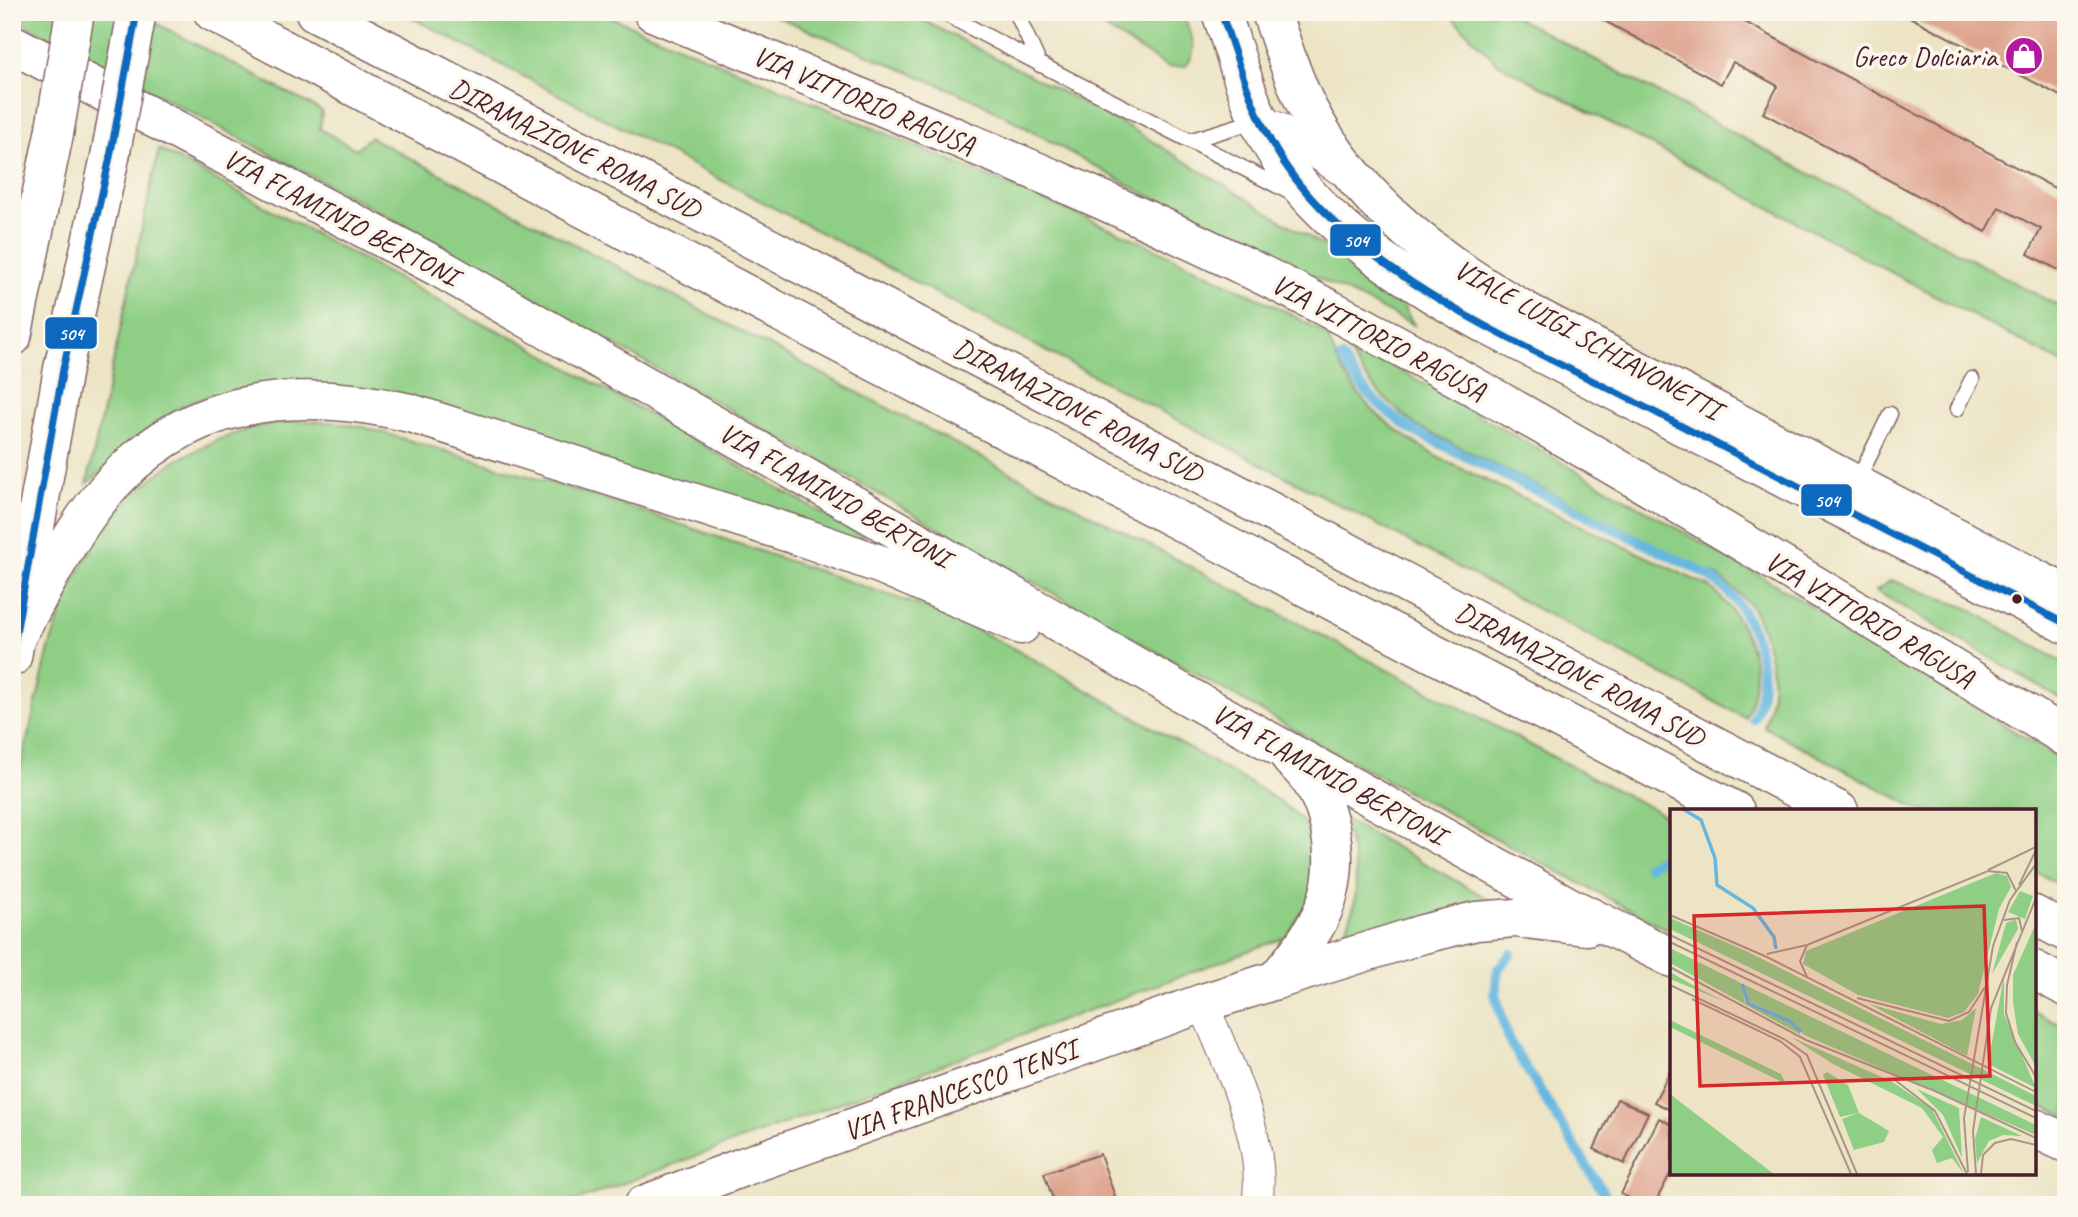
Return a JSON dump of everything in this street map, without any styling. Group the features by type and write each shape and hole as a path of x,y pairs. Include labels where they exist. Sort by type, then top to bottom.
{"main road":[{"path":"12,337 54,134 75,12"},
{"path":"14,646 63,369 110,157 137,12"},
{"name":"DIRAMAZIONE ROMA SUD","path":"214,12 825,336 1731,809"},
{"name":"DIRAMAZIONE ROMA SUD","path":"315,12 831,280 1835,809"},
{"name":"VIA VITTORIO RAGUSA","path":"653,12 1006,159 1311,299 1508,404 2066,737"},
{"path":"710,12 826,85"},
{"name":"VIALE LUIGI SCHIAVONETTI","path":"1221,12 1259,120 1279,159 1304,191 1326,212 1367,248 1400,272 1469,315 2066,624"},
{"name":"VIALE LUIGI SCHIAVONETTI","path":"1271,12 1307,107 1331,148 1359,184 1427,246 1500,297 2066,594"},
{"name":"VIA FLAMINIO BERTONI","path":"12,44 438,267 1191,698 1566,905 1664,954"},
{"path":"14,646 91,510 124,471 153,447 190,424 223,411 283,401 334,402 373,405 410,413 825,545 882,565 1191,698"},
{"path":"1268,740 1298,764 1312,783 1326,816 1332,850 1331,881 1324,908 1304,944 1276,980"},
{"path":"2036,916 2066,932"},
{"name":"VIA FRANCESCO TENSI","path":"644,1205 740,1168 1203,1003 1423,934 1498,918 1554,921 1601,929 1664,954"},
{"path":"2036,971 2066,987"},
{"path":"2036,1129 2066,1143"}],"street":[{"path":"1259,120 1281,129 1308,146 1359,184"},
{"path":"1203,1003 1255,1143 1260,1174 1257,1205"}],"lane":[{"path":"942,12 1326,212"},
{"path":"1016,12 1040,65"},
{"path":"1192,140 1259,120"},
{"path":"1956,409 1972,379"},
{"path":"1857,483 1890,414"}],"green space":[{"path":"12,12 135,12 322,111 320,129 356,149 370,137 1670,818 1670,931 1332,751 382,213 12,18"},
{"path":"401,12 599,12 1133,238 1285,311 1327,335 1346,376 1358,393 1385,421 1419,446 1710,587 1735,615 1750,647 1755,682 1745,718"},
{"path":"766,12 907,12 1124,124 1392,288 1414,325 1134,188 980,102"},
{"path":"1079,12 1182,12 1191,33 1193,53 1185,66 1168,67"},
{"path":"1452,12 1506,12 2066,310 2066,365 1497,63 1450,15"},
{"path":"159,149 474,320 517,339 864,537 848,544 410,400 224,393 192,401 158,421 87,484"},
{"path":"1342,337 1780,587 2066,763 2066,888 2036,872 2036,809 1918,809 1764,727 1772,689 1768,648 1753,610 1737,592 1718,576 1417,426 1364,376"},
{"path":"301,421 364,427 609,500 930,609 965,624 1024,654 1284,805 1300,819 1311,835 1321,883 1286,937 565,1205 12,1205 12,803 50,645 70,589 97,539 130,496 173,462 217,440 254,427"},
{"path":"1891,580 1965,607 2066,664 2066,702 1876,591"},
{"path":"1341,817 1503,907 1335,951 1351,917 1356,885 1352,853"},
{"path":"2036,1012 2066,1028 2066,1117 2036,1103"}],"building":[{"path":"1588,12 1726,12 2066,194 2066,274 2028,254 2041,229 1999,207 1986,232 1763,113 1778,86 1733,62 1721,84"},
{"name":"Greco Dolciaria","path":"1900,12 2066,12 2066,99"},
{"path":"1670,1072 1670,1110 1654,1102"},
{"path":"1617,1099 1648,1113 1624,1164 1594,1149"},
{"path":"1659,1118 1670,1124 1670,1174 1654,1205 1643,1205 1621,1194"},
{"path":"1100,1154 1118,1205 1055,1205 1044,1173"}],"waterway":[{"path":"1342,358 1374,399 1414,431 1695,568 1717,582 1742,610 1758,645 1762,683 1753,719"},
{"path":"1648,866 1670,853"},
{"path":"1511,954 1498,969 1495,994 1508,1039 1611,1205"}],"transit line":[{"name":"504","path":"12,656 63,369 110,157 137,12"},
{"name":"504","path":"1221,12 1245,83 1276,151 1290,172 1340,227 1418,287 1505,336 2066,624"}],"place":[{"name":"Greco Dolciaria","path":"2024,56"}]}
